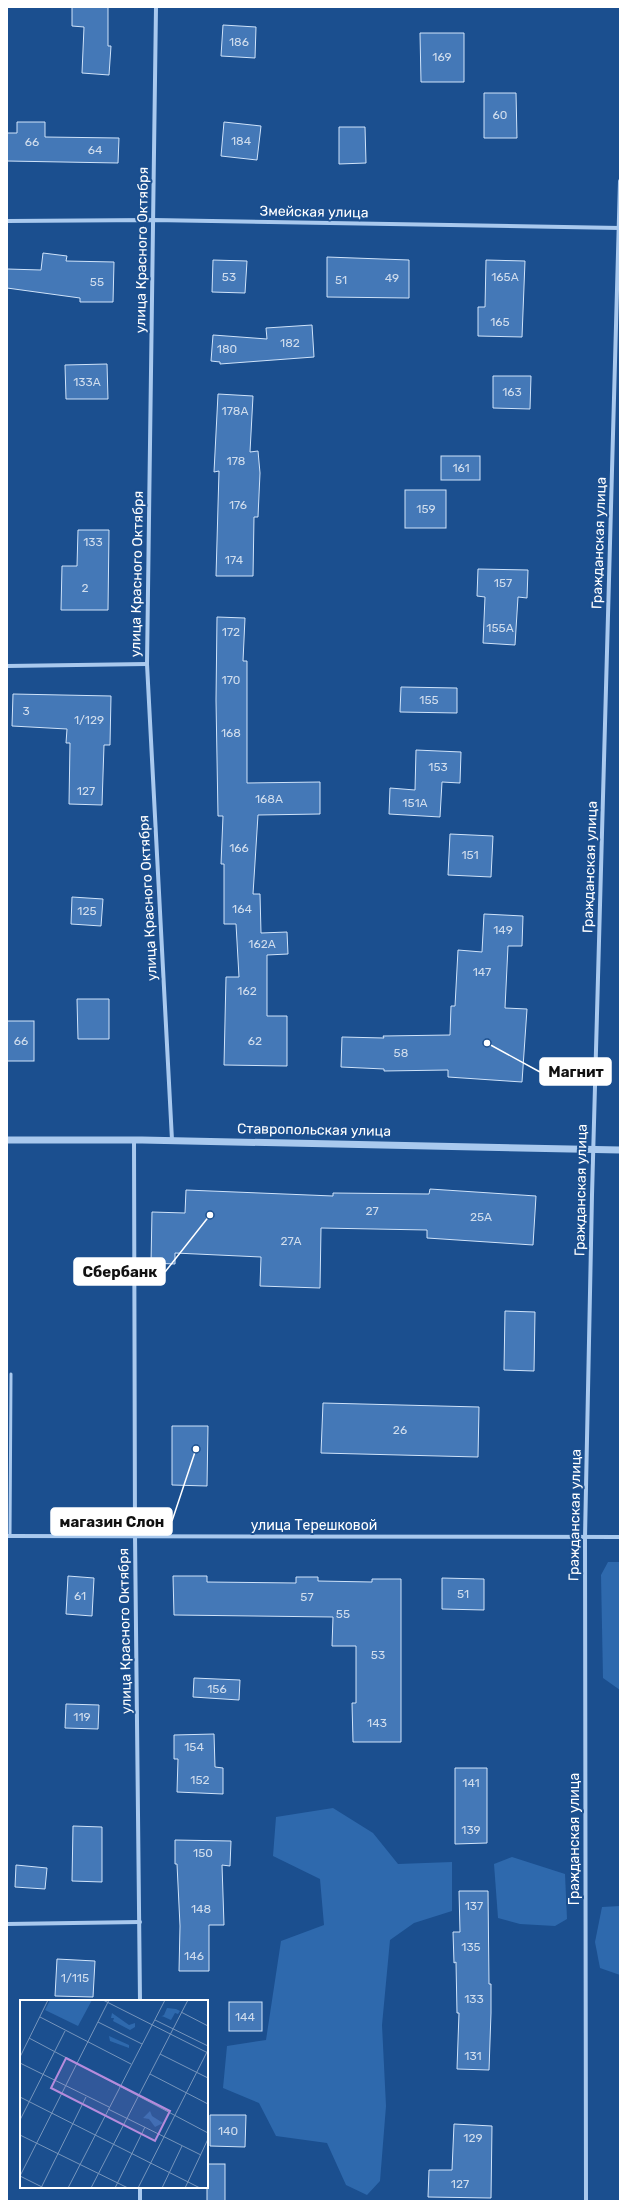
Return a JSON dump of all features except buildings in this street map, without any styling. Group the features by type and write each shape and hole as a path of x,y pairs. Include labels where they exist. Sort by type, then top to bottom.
{"street":[{"name":"улица Красного Октября","path":"156,7 147,664 172,1140"},
{"name":"Гражданская улица","path":"586,2201 585,1537 593,1150 620,181"},
{"name":"Змейская улица","path":"7,221 154,220 619,228"},
{"path":"7,666 147,664"},
{"name":"Ставропольская улица","path":"7,1140 172,1140 620,1150"},
{"name":"улица Красного Октября","path":"134,1140 135,1535 140,2000"},
{"name":"улица Терешковой","path":"9,1536 135,1535 620,1537"},
{"path":"7,1924 140,1922"},
{"path":"140,2188 140,2201"}],"lane":[{"path":"9,1536 11,1374"}],"shaded area":[{"path":"608,1562 620,1562 620,1690 603,1678 601,1575"},
{"path":"333,1808 373,1833 398,1864 452,1862 452,1911 414,1923 390,1940 382,2025 386,2106 380,2181 367,2195 346,2185 327,2143 276,2136 259,2103 223,2088 227,2046 266,2040 281,1941 324,1925 320,1879 273,1856 276,1817"},
{"path":"512,1857 565,1874 567,1919 555,1926 520,1924 498,1918 494,1864"},
{"path":"620,1906 620,1975 600,1968 595,1942 602,1907"}],"place":[{"name":"Магнит","path":"487,1043"},
{"name":"Сбербанк","path":"210,1215"},
{"name":"магазин Слон","path":"196,1449"}]}
